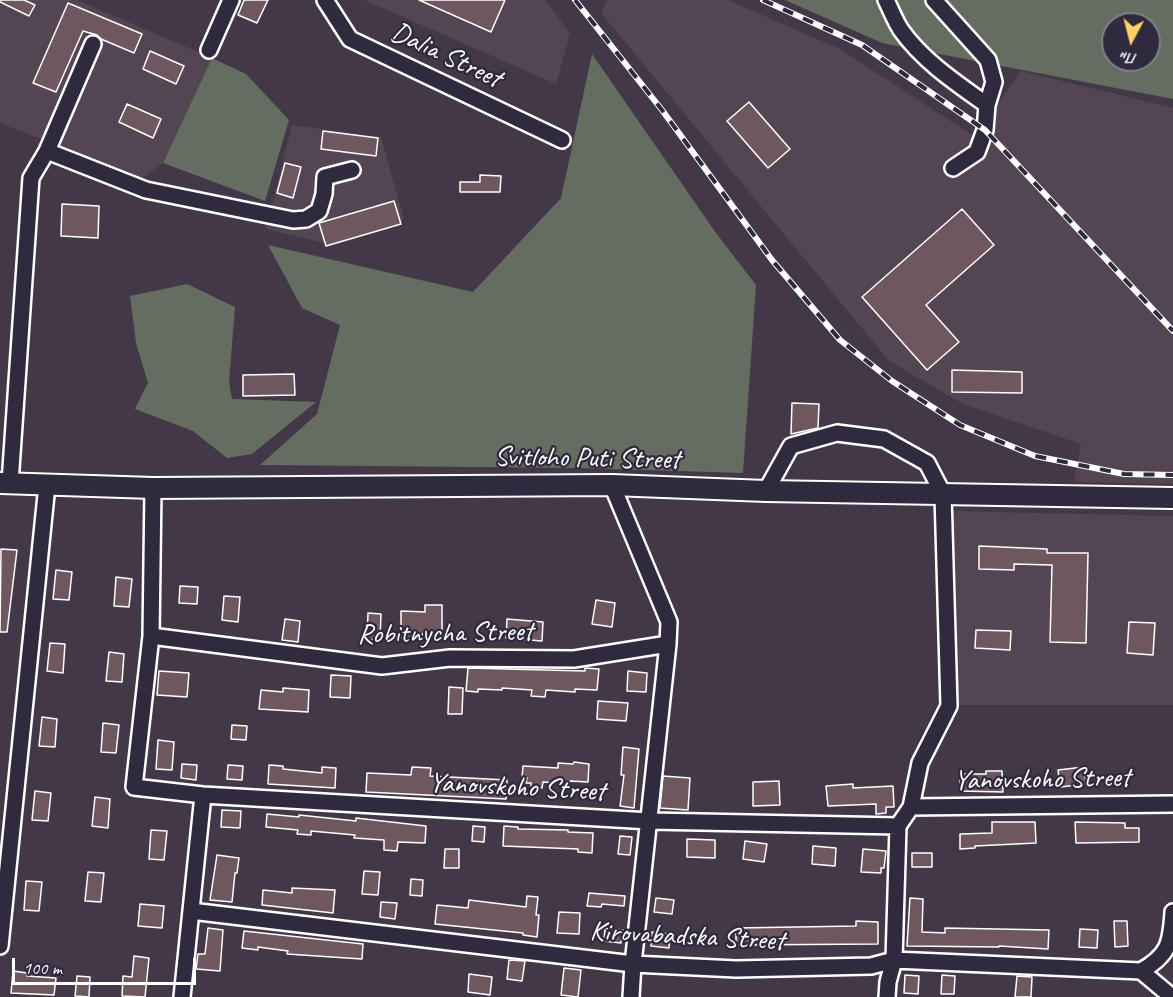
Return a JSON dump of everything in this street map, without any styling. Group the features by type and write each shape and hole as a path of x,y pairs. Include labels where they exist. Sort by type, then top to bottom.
{"main road":[{"name":"Svitloho Puti Street","path":"5,483 153,488 612,485 765,491 1173,498"}],"street":[{"path":"209,50 231,0"},
{"name":"Dalia Street","path":"325,0 350,39 562,140"},
{"path":"886,0 901,30 923,54 944,74 987,105"},
{"path":"934,0 988,60 994,82 987,105 985,130 977,152 953,168"},
{"path":"5,483 31,178 47,151 93,44"},
{"path":"47,151 146,190 293,220 306,219 319,211 324,194 325,177 352,170"},
{"path":"765,491 791,446 837,433 884,439 927,463 943,494 950,706 920,763 911,807 898,826 894,960 888,981 887,997"},
{"path":"0,946 46,485"},
{"path":"612,485 669,622 631,997"},
{"path":"151,636 153,488"},
{"name":"Robitnycha Street","path":"151,636 382,666 450,658 574,659 668,644"},
{"name":"Yanovskoho Street","path":"151,636 134,787 203,795 650,822 898,826"},
{"path":"182,997 203,795"},
{"name":"Yanovskoho Street","path":"911,807 1173,804"},
{"name":"Kirovabadska Street","path":"191,911 633,964 736,969 872,966 894,960 1141,971"},
{"path":"1172,997 1141,971 1154,964 1167,950 1173,912"}],"shaded area":[{"path":"0,0 77,0 212,58 163,163 142,178 0,123"},
{"path":"364,0 545,0 570,33 556,84"},
{"path":"607,0 728,0 840,49 975,137 1021,71 1173,108 1173,484 1074,482 1081,444 965,405 889,361 601,13"},
{"path":"292,125 381,137 404,219 328,244 266,229"},
{"path":"950,511 1173,516 1173,705 955,705"}],"green space":[{"path":"785,0 1173,0 1173,99 882,43"},
{"path":"592,54 716,233 756,285 743,473 581,468 260,465 317,414 340,325 302,308 268,245 473,292 561,198"},
{"path":"212,58 246,74 289,120 265,201 163,163"},
{"path":"187,284 235,307 229,382 232,399 316,402 252,454 227,458 193,431 135,409 148,383 136,343 130,296"}],"building":[{"path":"0,0 24,0 35,5 29,16"},
{"path":"244,0 268,0 257,23 238,15"},
{"path":"419,0 505,0 491,32"},
{"path":"68,3 142,34 134,53 101,39 97,35 83,31 56,92 33,83"},
{"path":"150,51 184,66 176,84 143,69"},
{"path":"749,102 790,149 768,168 727,121"},
{"path":"127,104 161,119 153,138 119,122"},
{"path":"323,131 378,138 376,156 321,149"},
{"path":"285,163 301,167 293,198 277,193"},
{"path":"480,175 501,176 500,192 460,192 460,182 480,182"},
{"path":"394,201 401,224 326,246 319,223"},
{"path":"62,204 99,206 98,238 61,236"},
{"path":"962,209 994,245 926,305 959,342 927,370 862,297"},
{"path":"952,370 1022,372 1022,393 952,392"},
{"path":"294,374 295,395 243,396 243,375"},
{"path":"792,403 819,404 818,428 791,434"},
{"path":"979,546 1047,549 1047,553 1088,553 1086,643 1050,642 1052,565 1014,564 1014,570 979,569"},
{"path":"1,549 17,550 7,632 0,632"},
{"path":"56,570 72,572 69,600 53,599"},
{"path":"116,577 132,579 129,607 114,606"},
{"path":"180,586 198,587 197,604 179,603"},
{"path":"224,596 240,597 238,622 222,620"},
{"path":"596,600 615,603 612,627 592,624"},
{"path":"425,605 442,605 442,634 422,634 422,638 401,638 401,611 425,612"},
{"path":"368,613 381,614 380,640 367,640"},
{"path":"285,619 300,621 298,642 282,640"},
{"path":"507,619 543,622 542,641 506,638"},
{"path":"1129,622 1155,623 1153,655 1127,653"},
{"path":"976,630 1011,631 1010,650 975,648"},
{"path":"50,643 65,644 63,673 47,671"},
{"path":"109,652 124,654 122,682 106,681"},
{"path":"468,668 585,671 585,668 599,669 597,690 575,689 575,692 546,690 545,697 531,696 532,690 502,688 502,690 478,689 478,692 466,691"},
{"path":"159,671 189,673 187,697 157,695"},
{"path":"628,671 647,673 646,692 627,691"},
{"path":"331,675 351,676 350,698 330,697"},
{"path":"449,687 463,688 462,714 448,714"},
{"path":"283,688 309,690 308,712 259,709 261,690 283,692"},
{"path":"598,701 628,703 626,721 597,719"},
{"path":"42,717 57,719 55,747 39,746"},
{"path":"103,723 119,725 116,753 101,752"},
{"path":"232,725 247,726 246,740 231,739"},
{"path":"158,740 174,742 172,770 156,769"},
{"path":"623,747 639,749 634,808 620,806 624,775 621,775"},
{"path":"574,762 589,764 588,782 570,781 569,784 543,782 542,788 531,787 531,783 526,783 527,778 522,778 523,766 558,768 558,763 573,764"},
{"path":"182,764 197,765 196,780 181,778"},
{"path":"228,765 243,766 242,780 227,779"},
{"path":"269,765 283,766 283,769 322,773 322,767 336,768 335,788 268,784"},
{"path":"412,767 431,768 430,776 507,780 506,799 366,792 367,773 411,775"},
{"path":"1084,767 1086,784 1060,787 1058,770"},
{"path":"986,771 1002,771 1003,792 960,791 960,774 986,774"},
{"path":"663,776 690,778 688,810 660,808"},
{"path":"779,781 780,805 753,806 753,782"},
{"path":"853,784 853,788 893,786 894,807 886,807 886,813 876,814 876,804 828,806 826,786"},
{"path":"35,791 51,793 48,821 32,820"},
{"path":"95,797 110,799 108,828 92,826"},
{"path":"222,810 241,811 240,828 221,827"},
{"path":"267,814 356,821 356,818 426,826 425,843 398,842 397,851 384,850 384,840 311,831 311,835 297,834 298,830 266,827"},
{"path":"992,822 1035,822 1036,843 975,846 975,848 960,849 960,834 992,833"},
{"path":"1075,822 1125,823 1125,828 1139,828 1139,842 1076,843"},
{"path":"473,826 485,827 484,842 472,841"},
{"path":"504,826 518,827 518,829 593,833 592,853 578,852 578,849 503,846"},
{"path":"151,830 167,831 164,860 149,859"},
{"path":"620,836 632,837 630,855 618,854"},
{"path":"687,839 715,840 715,858 687,857"},
{"path":"745,841 767,844 764,862 743,859"},
{"path":"813,846 836,848 835,866 812,864"},
{"path":"445,849 459,849 459,868 444,868"},
{"path":"863,849 886,851 884,868 881,868 881,873 861,872"},
{"path":"912,853 932,853 932,867 912,867"},
{"path":"217,855 239,858 232,902 210,900"},
{"path":"364,871 380,872 378,895 362,894"},
{"path":"88,872 104,873 101,902 85,901"},
{"path":"411,879 423,880 422,896 410,895"},
{"path":"26,881 42,882 39,911 24,910"},
{"path":"292,888 335,890 333,913 262,905 263,890 292,893"},
{"path":"589,893 625,896 624,906 602,904 601,907 587,906"},
{"path":"527,896 538,897 537,937 523,935 523,933 435,924 437,905 468,908 469,900 526,907"},
{"path":"656,898 674,900 672,914 654,912"},
{"path":"910,898 923,899 922,932 945,933 945,928 1049,930 1048,949 999,946 907,946"},
{"path":"381,902 397,903 395,919 380,917"},
{"path":"140,904 164,906 162,928 138,926"},
{"path":"559,912 580,913 579,934 557,933"},
{"path":"856,921 878,922 878,944 736,945 736,928 856,926"},
{"path":"1114,921 1127,921 1128,946 1115,947"},
{"path":"208,928 223,930 220,971 196,969 198,954 205,954"},
{"path":"605,928 623,930 621,943 604,941"},
{"path":"1080,929 1098,930 1097,948 1079,947"},
{"path":"244,931 363,944 362,959 287,954 288,951 258,947 258,950 242,948"},
{"path":"652,932 670,934 669,948 651,946"},
{"path":"134,956 149,958 145,997 122,996 123,976 132,977"},
{"path":"509,960 525,961 522,981 507,979"},
{"path":"564,968 581,970 578,997 561,995"},
{"path":"13,971 27,973 27,976 56,978 54,995 11,993"},
{"path":"469,974 492,977 490,995 468,992"},
{"path":"905,975 919,976 918,994 904,993"},
{"path":"942,975 955,976 954,994 941,994"},
{"path":"77,976 90,977 89,997 75,996"},
{"path":"1017,976 1032,977 1031,997 1015,997"}],"railway":[{"path":"575,0 662,110 772,260 840,340 892,381 960,425 1035,456 1124,474 1173,475"},
{"path":"763,0 862,45 985,130 1173,331"}]}
